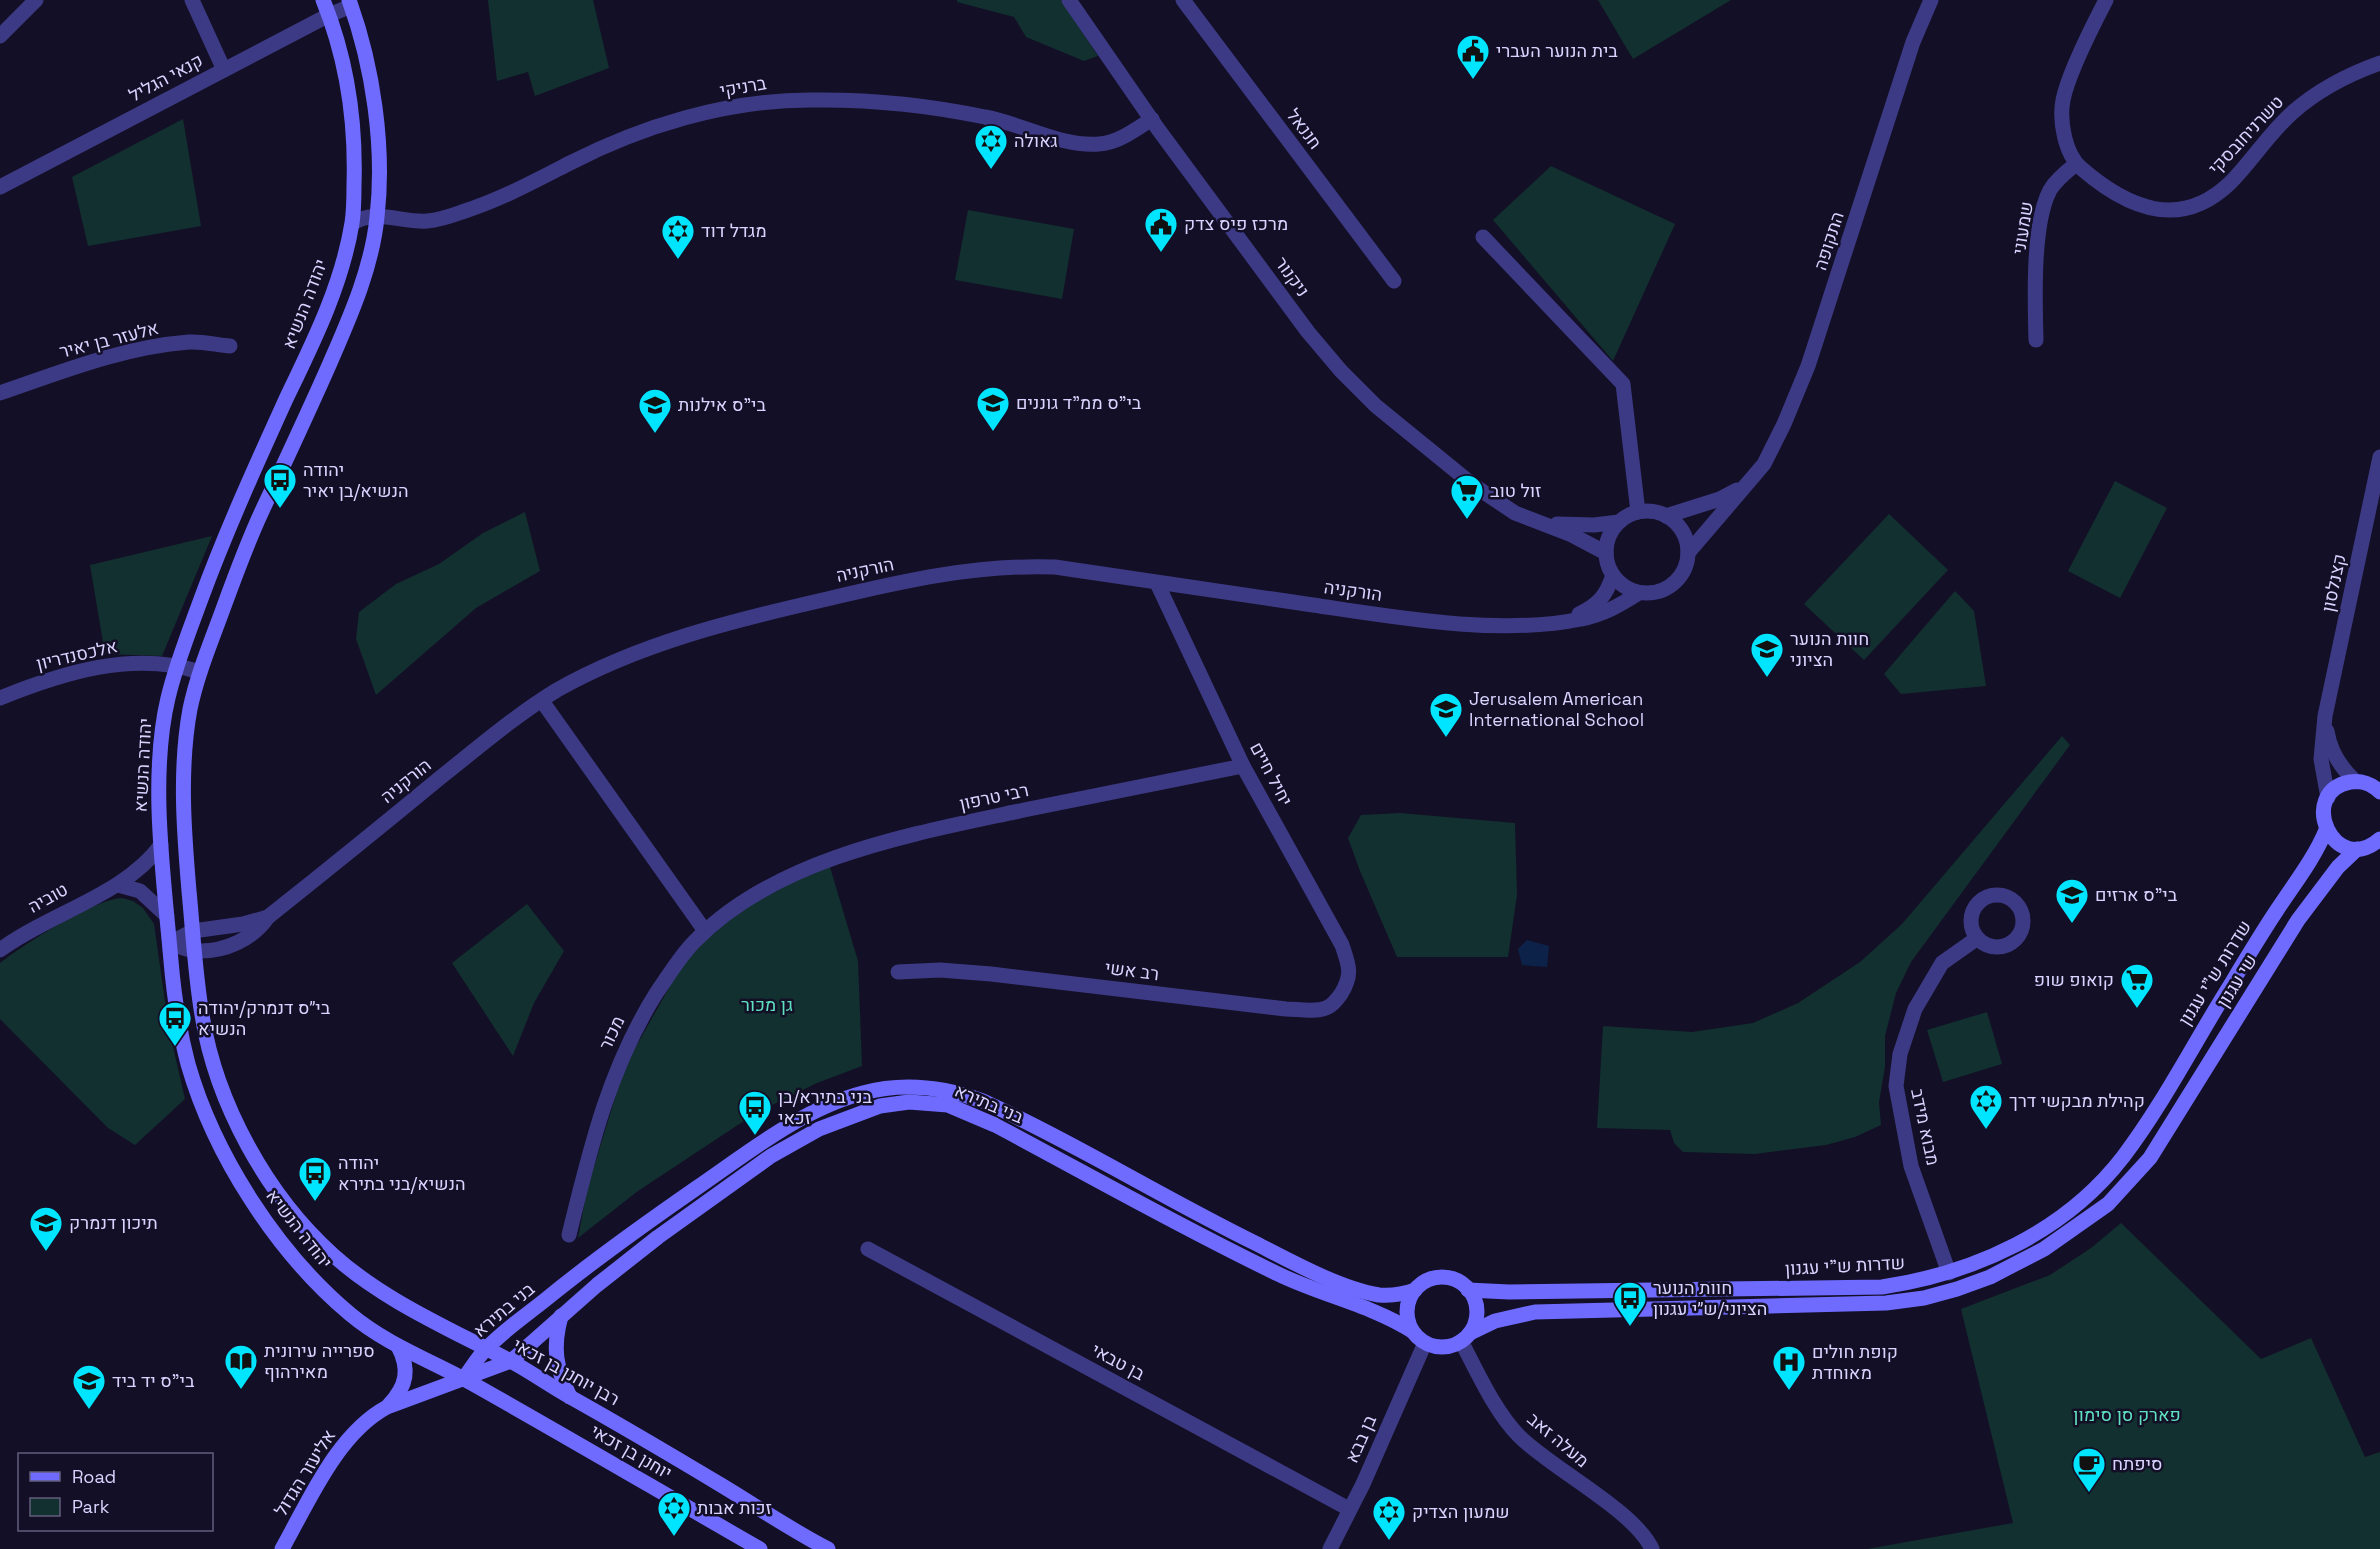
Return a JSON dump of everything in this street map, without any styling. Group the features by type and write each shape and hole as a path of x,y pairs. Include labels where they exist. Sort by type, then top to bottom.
{"street":[{"path":"0,36 36,0"},
{"path":"192,0 224,70"},
{"name":"ניקנור","path":"1069,0 1152,119 1308,332 1341,371 1376,406 1473,485 1515,513 1572,535 1606,553"},
{"name":"חננאל","path":"1183,0 1394,281"},
{"name":"התקופה","path":"1688,553 1764,464 1784,424 1808,366 1913,42 1931,0"},
{"path":"2076,164 2067,147 2063,123 2063,101 2106,0"},
{"name":"קנאי הגליל","path":"0,187 224,70 326,7 350,3"},
{"name":"יהודה הנשיא","path":"350,3 371,80 378,161 378,217 366,270 347,325 252,533 200,672 190,708 185,744 184,816 195,952 202,1018 212,1060 227,1101 260,1167 276,1192 313,1236 354,1272 387,1294 485,1350"},
{"name":"יהודה הנשיא","path":"326,7 346,76 352,115 355,160 352,224 324,316 229,523 176,664 166,702 161,742 161,845 167,916 178,1022 189,1067 205,1110 254,1205 293,1259 320,1288 354,1318 398,1346 464,1378"},
{"name":"טשרניחובסקי","path":"2076,164 2125,199 2154,209 2178,210 2195,207 2213,198 2231,181 2293,112 2321,91 2380,63"},
{"name":"ברניקי","path":"352,224 361,219 378,217 429,221 452,215 482,206 638,133 681,119 768,101 820,100 923,107 987,117 1080,144 1101,145 1115,141 1152,119"},
{"name":"שמעוני","path":"2036,340 2034,287 2042,208 2051,188 2076,164"},
{"path":"1483,237 1623,384 1638,512"},
{"name":"אלעזר בן יאיר","path":"0,393 91,362 146,347 191,342 230,346"},
{"name":"קצנלסון","path":"2328,798 2321,759 2325,716 2380,457"},
{"name":"התקופה","path":"1666,516 1720,499 1745,485"},
{"path":"1652,511 1666,516 1683,531 1688,553 1681,576 1663,591 1639,593 1620,584 1607,565 1607,542 1612,531 1619,522 1638,512 1652,511"},
{"name":"ניקנור","path":"1539,522 1594,525 1619,522"},
{"name":"הורקניה","path":"195,952 240,942 261,927 268,917 508,723 557,690 628,655 724,624 893,584 992,567 1055,567 1385,616 1445,622 1514,624 1560,622 1601,614 1639,593"},
{"name":"הורקניה","path":"1560,622 1597,604 1607,592 1613,575"},
{"name":"יחיל חיים","path":"1157,582 1243,766 1342,945 1350,969 1348,982"},
{"name":"אלכסנדריון","path":"0,698 35,684 97,667 134,662 176,664 200,672"},
{"path":"542,701 705,931"},
{"path":"2325,716 2332,749 2343,768 2380,792"},
{"name":"רבי טרפון","path":"760,890 834,857 928,830 1243,766"},
{"path":"2368,783 2340,786 2328,798 2323,814 2326,830 2332,839 2341,845 2357,849 2367,847 2380,839"},
{"name":"שדרות ש\"י עגנון","path":"1468,1290 1509,1292 1845,1289 1911,1283 1949,1273 1998,1253 2046,1228 2085,1198 2122,1158 2317,850 2326,830"},
{"name":"טוביה","path":"0,950 44,922 118,885 144,865 161,845"},
{"name":"שי עגנון","path":"2161,1142 2298,920 2338,867 2357,849"},
{"path":"118,885 140,891 167,916"},
{"name":"מכור","path":"569,1235 588,1157 607,1095 621,1057 641,1018 669,973 694,942 732,907 760,890"},
{"name":"הורקניה","path":"170,943 193,931 243,924 268,917"},
{"name":"מבוא מידב","path":"1949,1273 1911,1166 1896,1086 1900,1054 1915,1009 1942,963 1976,939"},
{"path":"170,943 195,952"},
{"name":"רב אשי","path":"898,972 940,970 991,974 1286,1009 1329,1007 1348,982"},
{"name":"בני בתירא","path":"464,1378 485,1350 565,1283 764,1142 833,1103 863,1093 898,1086 951,1091 983,1101 1234,1233 1336,1281 1379,1294 1395,1295 1415,1290"},
{"name":"בני בתירא","path":"464,1378 511,1361 561,1315 658,1237 793,1143 864,1110 896,1103 920,1102 960,1109 995,1125 1230,1251 1325,1295 1390,1318 1412,1331"},
{"name":"שדרות ש\"י עגנון","path":"1465,1337 1495,1321 1535,1312 1844,1305 1915,1299 1957,1289 2013,1266 2044,1249 2085,1221 2108,1204 2131,1181 2161,1142"},
{"name":"בן טבאי","path":"868,1249 1349,1509"},
{"path":"1444,1277 1461,1284 1468,1290 1474,1300 1476,1311 1475,1323 1465,1337 1443,1347 1425,1343 1412,1331 1407,1311 1409,1300 1415,1290 1424,1282 1444,1277"},
{"path":"561,1315 556,1359 570,1397"},
{"name":"מעלה זאב","path":"1465,1337 1507,1420 1520,1436 1616,1509 1639,1529 1652,1549"},
{"name":"בן בבא","path":"1330,1549 1425,1343"},
{"path":"387,1407 399,1395 405,1382 406,1370 398,1346"},
{"name":"רבן יוחנן בן זכאי","path":"485,1350 511,1361 628,1429"},
{"name":"אליעזר הגדול","path":"282,1549 334,1457 369,1416 464,1378"},
{"name":"יוחנן בן זכאי","path":"464,1378 760,1549"},
{"name":"יוחנן בן זכאי","path":"628,1429 828,1549"}],"green space":[{"path":"488,0 593,0 609,68 535,96 528,72 497,81"},
{"path":"957,0 1061,0 1098,56 1084,61 1026,37 1014,17 957,2"},
{"path":"1598,0 1731,0 1633,59"},
{"path":"183,119 201,226 88,246 72,177"},
{"path":"1551,166 1675,224 1613,361 1493,220"},
{"path":"968,210 1074,229 1062,299 955,280"},
{"path":"2115,481 2167,508 2120,598 2068,571"},
{"path":"525,512 540,571 476,608 376,695 356,639 359,612 396,584 439,564 483,533"},
{"path":"1889,514 1948,570 1864,660 1804,604"},
{"path":"212,536 162,656 105,654 90,565"},
{"path":"1955,591 1974,611 1986,686 1901,694 1884,674"},
{"path":"2062,736 2070,745 1911,962 1896,993 1885,1036 1885,1067 1879,1102 1881,1125 1855,1137 1826,1145 1755,1154 1683,1152 1674,1143 1670,1130 1597,1128 1603,1026 1692,1032 1753,1023 1798,1003 1860,962 1902,924"},
{"path":"1400,813 1515,823 1517,895 1508,957 1397,957 1348,838 1361,815"},
{"name":"גן מכור","path":"830,867 858,961 862,1066 817,1083 756,1113 638,1191 578,1238 587,1190 624,1068 684,961 704,939 740,911 787,883"},
{"path":"122,898 133,901 143,908 154,924 169,1029 185,1099 135,1145 108,1128 0,1019 0,963 77,914 94,906"},
{"path":"527,904 564,951 534,1003 513,1056 452,963"},
{"path":"1987,1012 2002,1064 1943,1082 1927,1030"},
{"name":"פארק סן סימון","path":"2121,1223 2261,1359 2311,1338 2365,1457 2380,1452 2380,1549 1867,1549 2013,1523 1961,1309 2050,1275 2091,1248"}],"water":[{"path":"1527,940 1549,946 1547,967 1522,965 1518,949"}],"place":[{"name":"בית הנוער העברי","path":"1473,80"},
{"name":"גאולה","path":"991,170"},
{"name":"מרכז פיס צדק","path":"1161,253"},
{"name":"מגדל דוד","path":"678,260"},
{"name":"בי\"ס ממ\"ד גוננים","path":"993,432"},
{"name":"בי\"ס אילנות","path":"655,434"},
{"name":"יהודה הנשיא/בן יאיר","path":"280,509"},
{"name":"זול טוב","path":"1467,520"},
{"name":"חוות הנוער הציוני","path":"1767,678"},
{"name":"Jerusalem American International School","path":"1446,738"},
{"name":"בי\"ס ארזים","path":"2072,924"},
{"name":"קואופ שופ","path":"2137,1009"},
{"name":"בי״ס דנמרק/יהודה הנשיא","path":"175,1047"},
{"name":"קהילת מבקשי דרך","path":"1986,1130"},
{"name":"בני בתירא/בן זכאי","path":"755,1136"},
{"name":"יהודה הנשיא/בני בתירא","path":"315,1202"},
{"name":"תיכון דנמרק","path":"46,1252"},
{"name":"חוות הנוער הציוני/ש״י עגנון","path":"1630,1327"},
{"name":"ספרייה עירונית מאירהוף","path":"241,1390"},
{"name":"קופת חולים מאוחדת","path":"1789,1391"},
{"name":"בי\"ס יד ביד","path":"89,1410"},
{"name":"סיפתח","path":"2089,1493"},
{"name":"זכות אבות","path":"674,1537"},
{"name":"שמעון הצדיק","path":"1389,1541"}]}
